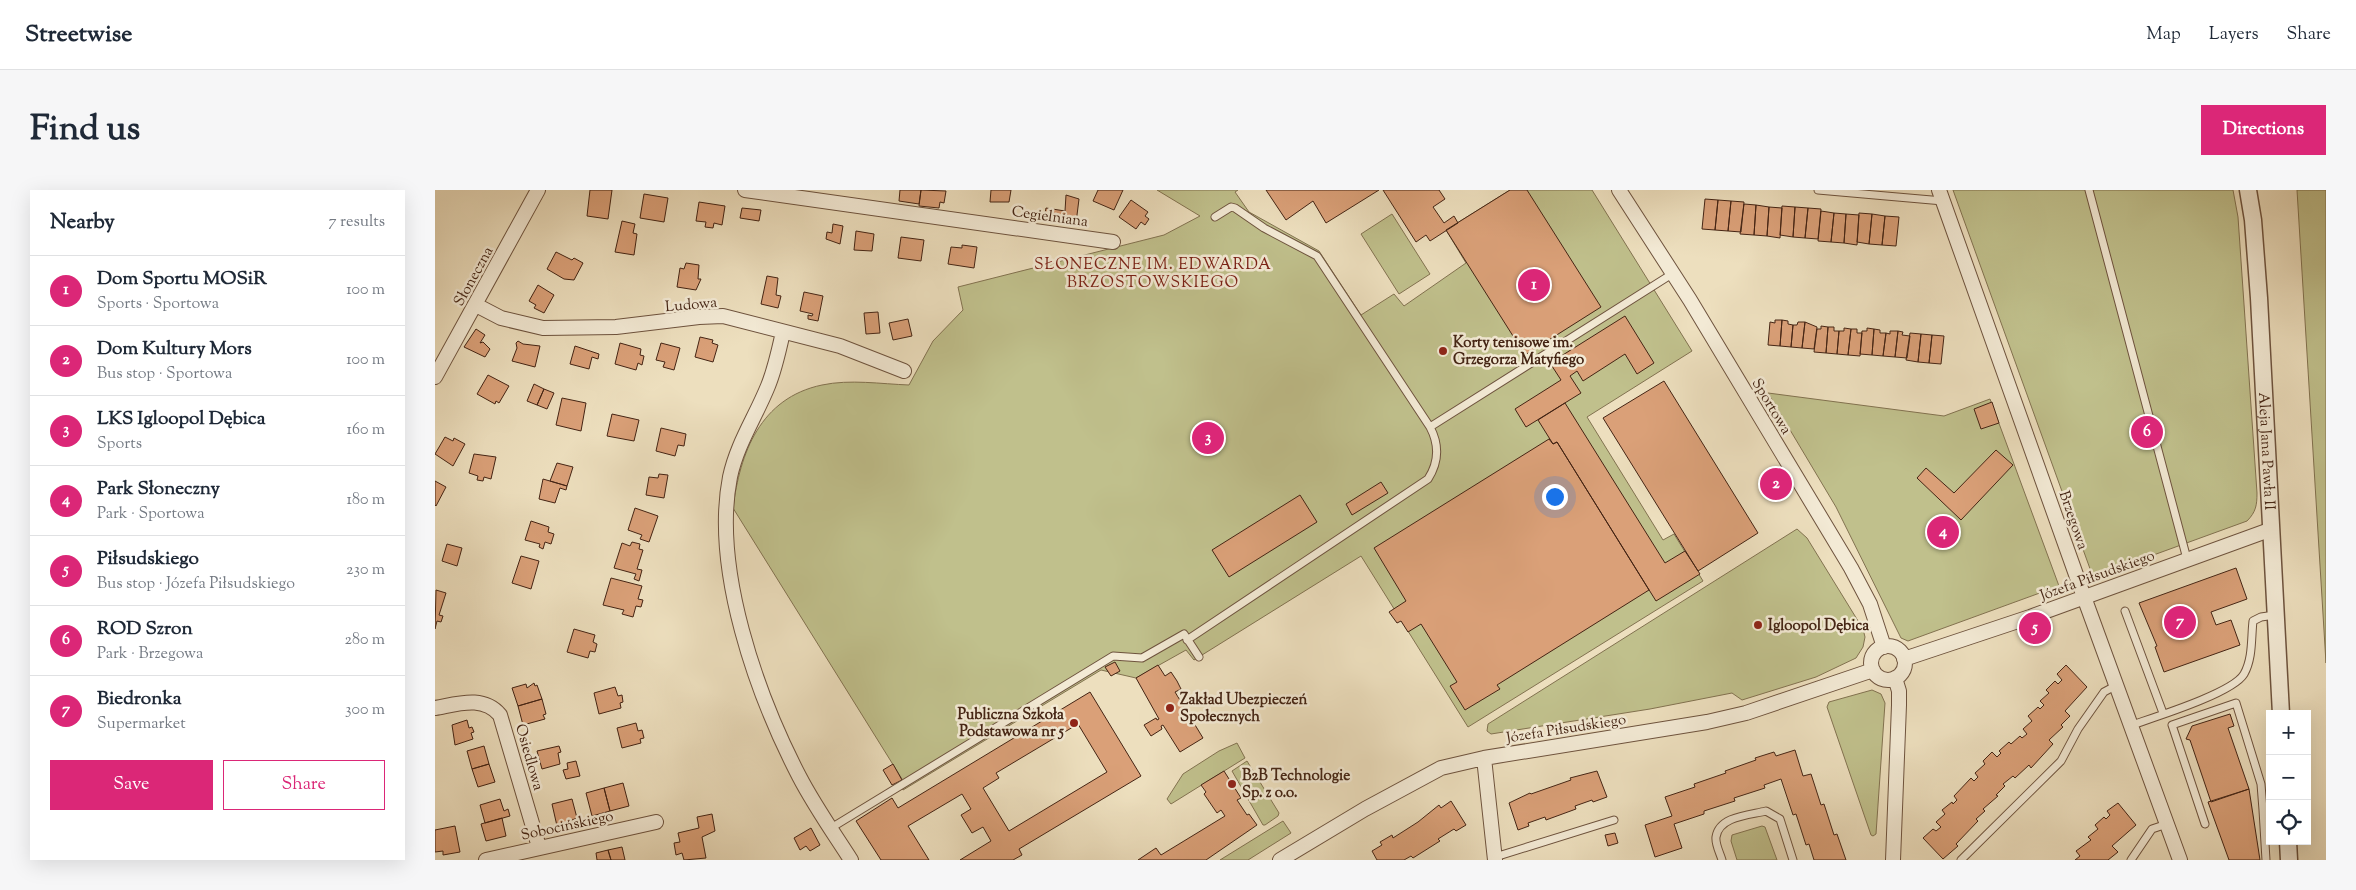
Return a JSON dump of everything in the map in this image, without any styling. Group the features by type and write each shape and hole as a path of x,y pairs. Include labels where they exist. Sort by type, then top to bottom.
{"street":[{"name":"Słoneczna","path":"435,377 538,190"},
{"name":"Cegielniana","path":"745,190 1113,242"},
{"name":"Sportowa","path":"1619,190 1851,568 1869,604 1884,646"},
{"name":"Aleja Jana Pawła II","path":"2248,190 2253,220 2259,298 2281,710"},
{"name":"Brzegowa","path":"1941,195 2180,860"},
{"name":"Ludowa","path":"476,305 501,318 543,328 617,327 723,316 840,346 904,371"},
{"path":"783,332 768,388 743,436 735,456 726,502 726,537 743,632 763,696 799,777 851,860"},
{"name":"Józefa Piłsudskiego","path":"1904,658 2084,597 2272,529"},
{"path":"1884,646 1894,647 1904,658 1903,670 1895,678 1880,678 1873,670 1871,661 1873,656 1884,646"},
{"name":"Józefa Piłsudskiego","path":"1281,860 1365,809 1441,768 1484,758 1731,717 1873,670"},
{"path":"1893,860 1899,698 1895,678"},
{"name":"Osiedlowa","path":"435,708 481,702 495,709 500,715 539,847"},
{"path":"1484,758 1495,858"},
{"name":"Sobocińskiego","path":"486,860 656,822"},
{"path":"2288,845 2289,860"}],"lane":[{"path":"1818,190 1941,195"},
{"path":"2089,190 2187,559"},
{"path":"1187,640 1428,479 1435,466 1437,450 1431,427 1317,256 1263,228 1235,208 1231,207 1215,217"},
{"path":"1431,427 1672,274"},
{"path":"2125,611 2163,713"},
{"path":"2132,725 2226,689 2243,676 2250,658 2253,621 2261,617 2276,615"},
{"path":"831,828 1113,656 1142,658 1184,634 1199,657"},
{"path":"1961,860 2061,761 2078,729 2103,692 2117,685"},
{"path":"2205,824 2172,726 2236,703 2261,784 2266,809"},
{"path":"1722,860 1715,839 1718,829 1727,821 1766,811 1780,819 1793,860"},
{"path":"1495,858 1614,820"},
{"path":"2131,860 2152,829 2167,824"},
{"path":"2266,845 2266,860"}],"green space":[{"path":"1157,190 1238,190 1235,192 1249,212 1319,251 1361,315 1394,294 1404,306 1466,263 1446,230 1510,190 1592,190 1692,351 1587,417 1663,540 1674,534 1703,581 1468,727 1361,556 1194,660 1186,650 1136,678 1101,670 903,790 898,782 902,779 733,508 741,467 748,448 768,415 783,402 801,392 822,385 843,382 909,385 933,341 963,310 958,287 1164,235 1200,216"},
{"path":"1953,190 2233,190 2238,217 2257,493 2255,508 2247,521 2093,577"},
{"path":"2297,190 2326,190 2326,663"},
{"path":"1392,214 1430,274 1399,294 1361,234"},
{"path":"1768,393 1944,416 1990,399 2059,586 1908,641 1901,638 1836,507"},
{"path":"1797,529 1807,538 1863,629 1865,637 1863,647 1856,658 1816,677 1742,700 1732,693 1650,709 1491,734 1487,731 1488,724"},
{"path":"1872,690 1881,694 1885,703 1876,834 1873,836 1871,835 1827,707 1829,702"},
{"path":"1237,743 1245,758 1171,804 1167,799 1183,774 1219,751"},
{"path":"1247,761 1279,813 1278,816 1265,825 1263,825 1232,771"},
{"path":"1283,821 1291,833 1248,860 1220,860"},
{"path":"1762,826 1765,827 1777,860 1737,860 1731,841 1732,835"}],"building":[{"path":"590,190 612,190 608,219 587,216"},
{"path":"900,190 921,190 919,204 899,201"},
{"path":"921,190 946,191 944,203 940,202 939,208 919,206"},
{"path":"991,190 1011,190 1009,202 990,202"},
{"path":"1098,190 1123,190 1114,210 1093,201"},
{"path":"1266,190 1379,190 1326,223 1313,201 1286,220"},
{"path":"1383,190 1439,190 1445,199 1433,207 1444,223 1454,216 1458,223 1430,241 1426,235 1416,242"},
{"path":"1510,190 1527,190 1601,307 1525,355 1446,230"},
{"path":"644,194 668,198 664,222 640,218"},
{"path":"1066,195 1079,199 1076,223 1044,219 1046,208 1065,211"},
{"path":"1705,199 1718,200 1715,230 1702,229"},
{"path":"1131,200 1148,212 1145,216 1149,219 1145,225 1141,222 1136,229 1119,217"},
{"path":"1718,200 1731,201 1728,231 1715,230"},
{"path":"1731,201 1744,202 1741,232 1728,231"},
{"path":"699,202 725,206 722,225 714,223 713,228 705,227 706,222 696,221"},
{"path":"1744,204 1756,205 1754,235 1740,234"},
{"path":"1756,205 1769,207 1767,236 1754,235"},
{"path":"1782,206 1795,207 1793,237 1780,235"},
{"path":"1769,207 1782,208 1780,238 1767,236"},
{"path":"1795,207 1808,208 1805,238 1793,237"},
{"path":"742,208 761,210 759,221 740,218"},
{"path":"1808,208 1821,209 1818,239 1805,238"},
{"path":"1821,211 1834,213 1831,242 1818,241"},
{"path":"1834,213 1846,214 1844,243 1831,242"},
{"path":"1859,213 1872,214 1869,244 1857,242"},
{"path":"1846,214 1859,215 1857,245 1844,243"},
{"path":"1872,214 1885,216 1882,245 1869,244"},
{"path":"1885,216 1899,217 1896,246 1882,245"},
{"path":"622,221 635,224 633,233 637,234 634,255 615,252"},
{"path":"833,224 843,226 840,244 826,239 827,232 832,233"},
{"path":"856,231 874,234 872,251 854,250"},
{"path":"901,237 924,240 921,261 898,258"},
{"path":"962,245 977,247 974,268 948,264 951,247 962,248"},
{"path":"556,252 583,263 574,280 564,279 547,269"},
{"path":"686,263 699,265 698,279 701,279 696,290 677,287 680,268 684,269"},
{"path":"767,276 778,278 776,295 781,296 778,308 761,304"},
{"path":"538,285 554,295 544,313 534,308 536,305 529,301"},
{"path":"804,292 823,296 818,321 808,319 808,315 812,316 813,314 800,311"},
{"path":"878,312 880,333 866,334 864,313"},
{"path":"1625,316 1654,363 1637,374 1625,354 1583,381 1577,371 1570,376 1581,393 1526,427 1515,409 1561,380 1550,363"},
{"path":"908,319 912,336 893,340 889,323"},
{"path":"1775,320 1782,320 1780,346 1768,345 1770,322 1775,323"},
{"path":"1782,320 1788,321 1788,324 1793,325 1791,347 1780,346"},
{"path":"1798,322 1805,322 1802,348 1791,347 1793,325 1797,325"},
{"path":"1805,322 1817,327 1814,349 1802,348"},
{"path":"1821,326 1828,327 1826,353 1814,352 1817,329 1821,329"},
{"path":"1828,327 1834,327 1834,331 1839,331 1837,354 1826,353"},
{"path":"1844,328 1851,329 1848,355 1837,354 1839,331 1844,331"},
{"path":"1867,328 1874,329 1872,355 1860,354 1862,331 1867,331"},
{"path":"476,329 485,335 480,343 483,342 490,349 485,357 464,347"},
{"path":"1851,329 1857,329 1857,333 1862,333 1860,356 1848,355"},
{"path":"1874,329 1880,330 1880,333 1886,333 1883,356 1872,355"},
{"path":"1890,331 1898,331 1895,357 1883,356 1886,333 1890,334"},
{"path":"1898,331 1903,332 1902,335 1910,336 1907,358 1895,357"},
{"path":"1910,333 1921,334 1918,362 1906,360"},
{"path":"1921,334 1932,335 1929,363 1918,362"},
{"path":"1932,335 1944,336 1941,364 1929,363"},
{"path":"700,337 713,340 712,343 718,345 713,362 695,357"},
{"path":"518,341 523,344 540,346 535,367 512,361"},
{"path":"620,343 641,349 640,355 644,356 642,365 638,363 636,370 615,364"},
{"path":"661,343 680,348 674,370 663,367 665,362 656,360"},
{"path":"575,346 599,354 598,359 592,357 589,369 570,364"},
{"path":"488,375 509,386 499,403 496,401 495,404 477,394"},
{"path":"1664,381 1758,533 1698,571 1603,418"},
{"path":"534,384 544,389 537,405 527,401"},
{"path":"544,389 554,393 547,409 537,405"},
{"path":"562,398 586,403 581,431 556,425"},
{"path":"1992,402 1999,423 1981,429 1974,409"},
{"path":"1565,403 1665,563 1685,551 1700,574 1656,601 1557,442 1553,444 1538,420"},
{"path":"612,414 639,420 634,441 607,436"},
{"path":"661,428 686,434 684,446 678,445 675,456 656,451"},
{"path":"445,437 453,441 454,438 465,444 453,466 435,454"},
{"path":"1549,439 1553,444 1557,442 1649,590 1497,685 1500,689 1465,710 1450,686 1457,682 1421,624 1408,632 1401,621 1397,623 1389,612 1406,601 1374,548"},
{"path":"1996,450 2013,465 1961,520 1917,478 1926,468 1954,493"},
{"path":"474,454 496,457 491,479 484,477 483,481 477,480 478,476 469,473"},
{"path":"557,463 573,467 567,486 550,481"},
{"path":"659,474 668,475 664,498 646,495 649,477 658,478"},
{"path":"543,479 567,486 566,490 560,488 555,503 539,499"},
{"path":"435,481 446,487 436,506 435,505"},
{"path":"1381,482 1388,493 1352,515 1346,504"},
{"path":"1300,495 1317,522 1229,577 1212,550"},
{"path":"635,508 658,516 649,542 640,539 642,535 628,530"},
{"path":"531,521 549,527 548,532 554,534 551,544 545,542 543,549 539,547 540,544 525,540"},
{"path":"632,542 640,544 639,549 643,550 637,569 642,570 639,581 634,579 636,574 614,568 622,543 630,546"},
{"path":"447,544 462,548 457,566 442,561"},
{"path":"521,556 539,561 531,589 512,583"},
{"path":"2236,568 2247,599 2211,612 2216,625 2231,620 2240,645 2164,672 2155,647 2157,646 2139,603"},
{"path":"611,578 642,586 638,599 643,600 641,607 636,606 633,617 622,614 624,610 603,605"},
{"path":"436,590 446,593 439,615 443,616 441,622 437,621 435,629"},
{"path":"574,629 595,635 593,642 597,644 595,652 590,651 588,658 567,652"},
{"path":"1115,662 1120,671 1111,676 1105,667"},
{"name":"Zakład Ubezpieczeń Społecznych","path":"1158,665 1165,676 1171,672 1177,681 1181,689 1175,692 1203,738 1180,752 1163,725 1161,726 1162,729 1151,736 1144,725 1156,718 1157,720 1159,719 1136,678"},
{"path":"2066,665 2087,687 2065,711 2070,716 2061,725 2063,727 2049,740 2053,744 2031,768 2029,765 2015,778 2013,776 2003,784 2005,786 1996,795 1998,796 1983,809 1985,811 1976,819 1978,821 1956,844 1958,846 1943,859 1923,838 1933,829 1936,831 1941,827 1936,822 1945,814 1942,810 1957,800 1954,796 1971,778 1974,781 1978,777 1975,773 1985,764 1983,761 1992,752 1997,757 2001,753 1999,751 2009,742 2011,744 2020,736 2022,738 2027,734 2023,729 2032,721 2028,716 2038,707 2040,709 2044,705 2040,701 2049,693 2046,690 2055,681 2058,684 2062,680 2057,674"},
{"path":"534,683 535,686 537,685 542,699 518,706 512,688 526,684 527,688"},
{"path":"615,687 618,696 622,695 623,702 620,703 621,708 599,714 594,693"},
{"path":"1090,692 1141,776 1019,849 1022,855 1013,860 960,860 991,841 983,827 972,833 961,815 971,809 962,794 908,826 929,860 881,860 856,821 892,798 898,808","holes":["1078,724 1107,772 1009,831 983,788 999,778 996,773"]},
{"path":"542,699 546,714 543,715 545,719 523,725 518,706"},
{"path":"2230,714 2234,726 2228,728 2249,789 2211,802 2190,740 2186,739 2192,726"},
{"path":"467,720 469,728 472,727 474,732 471,733 473,739 455,745 452,725"},
{"path":"636,723 638,731 642,730 644,738 640,739 641,743 622,748 617,728"},
{"path":"484,746 489,764 472,769 467,751"},
{"path":"559,746 561,752 558,753 560,764 542,769 537,751"},
{"path":"1795,750 1803,776 1811,774 1821,805 1824,804 1834,835 1837,834 1846,860 1814,860 1809,844 1806,845 1796,814 1793,815 1781,779 1764,785 1765,788 1734,798 1735,801 1704,811 1704,814 1674,824 1682,848 1655,857 1645,825 1672,816 1665,797 1695,787 1694,784 1726,773 1725,771 1756,760 1755,758 1774,752 1776,756"},
{"path":"576,761 580,776 566,779 563,770 568,769 567,763"},
{"path":"489,764 495,782 478,787 472,769"},
{"path":"893,764 902,780 892,785 883,770"},
{"path":"1224,771 1241,798 1237,800 1247,815 1249,814 1257,825 1206,860 1138,860 1156,848 1161,855 1225,816 1221,810 1217,813 1204,794 1206,792 1201,785"},
{"path":"1597,771 1607,797 1575,806 1576,809 1546,820 1545,817 1528,823 1529,826 1518,830 1509,803 1530,793 1571,780 1570,778"},
{"path":"623,783 629,806 610,811 604,788"},
{"path":"604,788 610,811 592,816 586,793"},
{"path":"2249,789 2260,860 2229,860 2208,802"},
{"path":"500,799 504,811 508,809 510,816 485,823 480,805"},
{"path":"572,799 577,818 557,826 552,804"},
{"path":"1451,801 1466,825 1456,831 1454,829 1438,839 1440,841 1413,858 1411,856 1404,860 1377,860 1372,851 1382,845 1380,842 1392,835 1393,838 1418,822 1439,805 1441,808"},
{"path":"2118,803 2136,825 2112,846 2118,852 2108,860 2075,860 2080,856 2076,851 2091,840 2088,837 2098,829 2095,825 2104,817 2106,819 2110,815 2107,811"},
{"path":"712,814 715,831 702,837 706,858 684,860 682,853 676,855 674,843 680,842 678,833 699,828 697,817"},
{"path":"502,818 506,836 486,841 481,824"},
{"path":"455,826 460,852 443,855 443,851 435,852 435,830"},
{"path":"811,828 820,845 810,851 806,846 800,850 794,838"},
{"path":"1615,833 1618,843 1608,846 1605,835"},
{"path":"622,847 625,860 611,860 608,850"},
{"path":"608,850 611,860 597,860 596,853"}],"place":[{"name":"Dom Sportu MOSiR","path":"1534,285"},
{"name":"Korty tenisowe im. Grzegorza Matyfiego","path":"1443,351"},
{"name":"ROD Szron","path":"2147,432"},
{"name":"LKS Igloopol Dębica","path":"1208,438"},
{"name":"Dom Kultury Mors","path":"1776,484"},
{"name":"Park Słoneczny","path":"1943,532"},
{"name":"Biedronka","path":"2180,622"},
{"name":"Igloopol Dębica","path":"1758,625"},
{"name":"Piłsudskiego","path":"2035,628"},
{"name":"Zakład Ubezpieczeń Społecznych","path":"1170,708"},
{"name":"Publiczna Szkoła Podstawowa nr 5","path":"1074,723"},
{"name":"B2B Technologie Sp. z o.o.","path":"1232,784"}],"district":[{"name":"SŁONECZNE IM. EDWARDA BRZOSTOWSKIEGO","path":"1153,272"}]}
